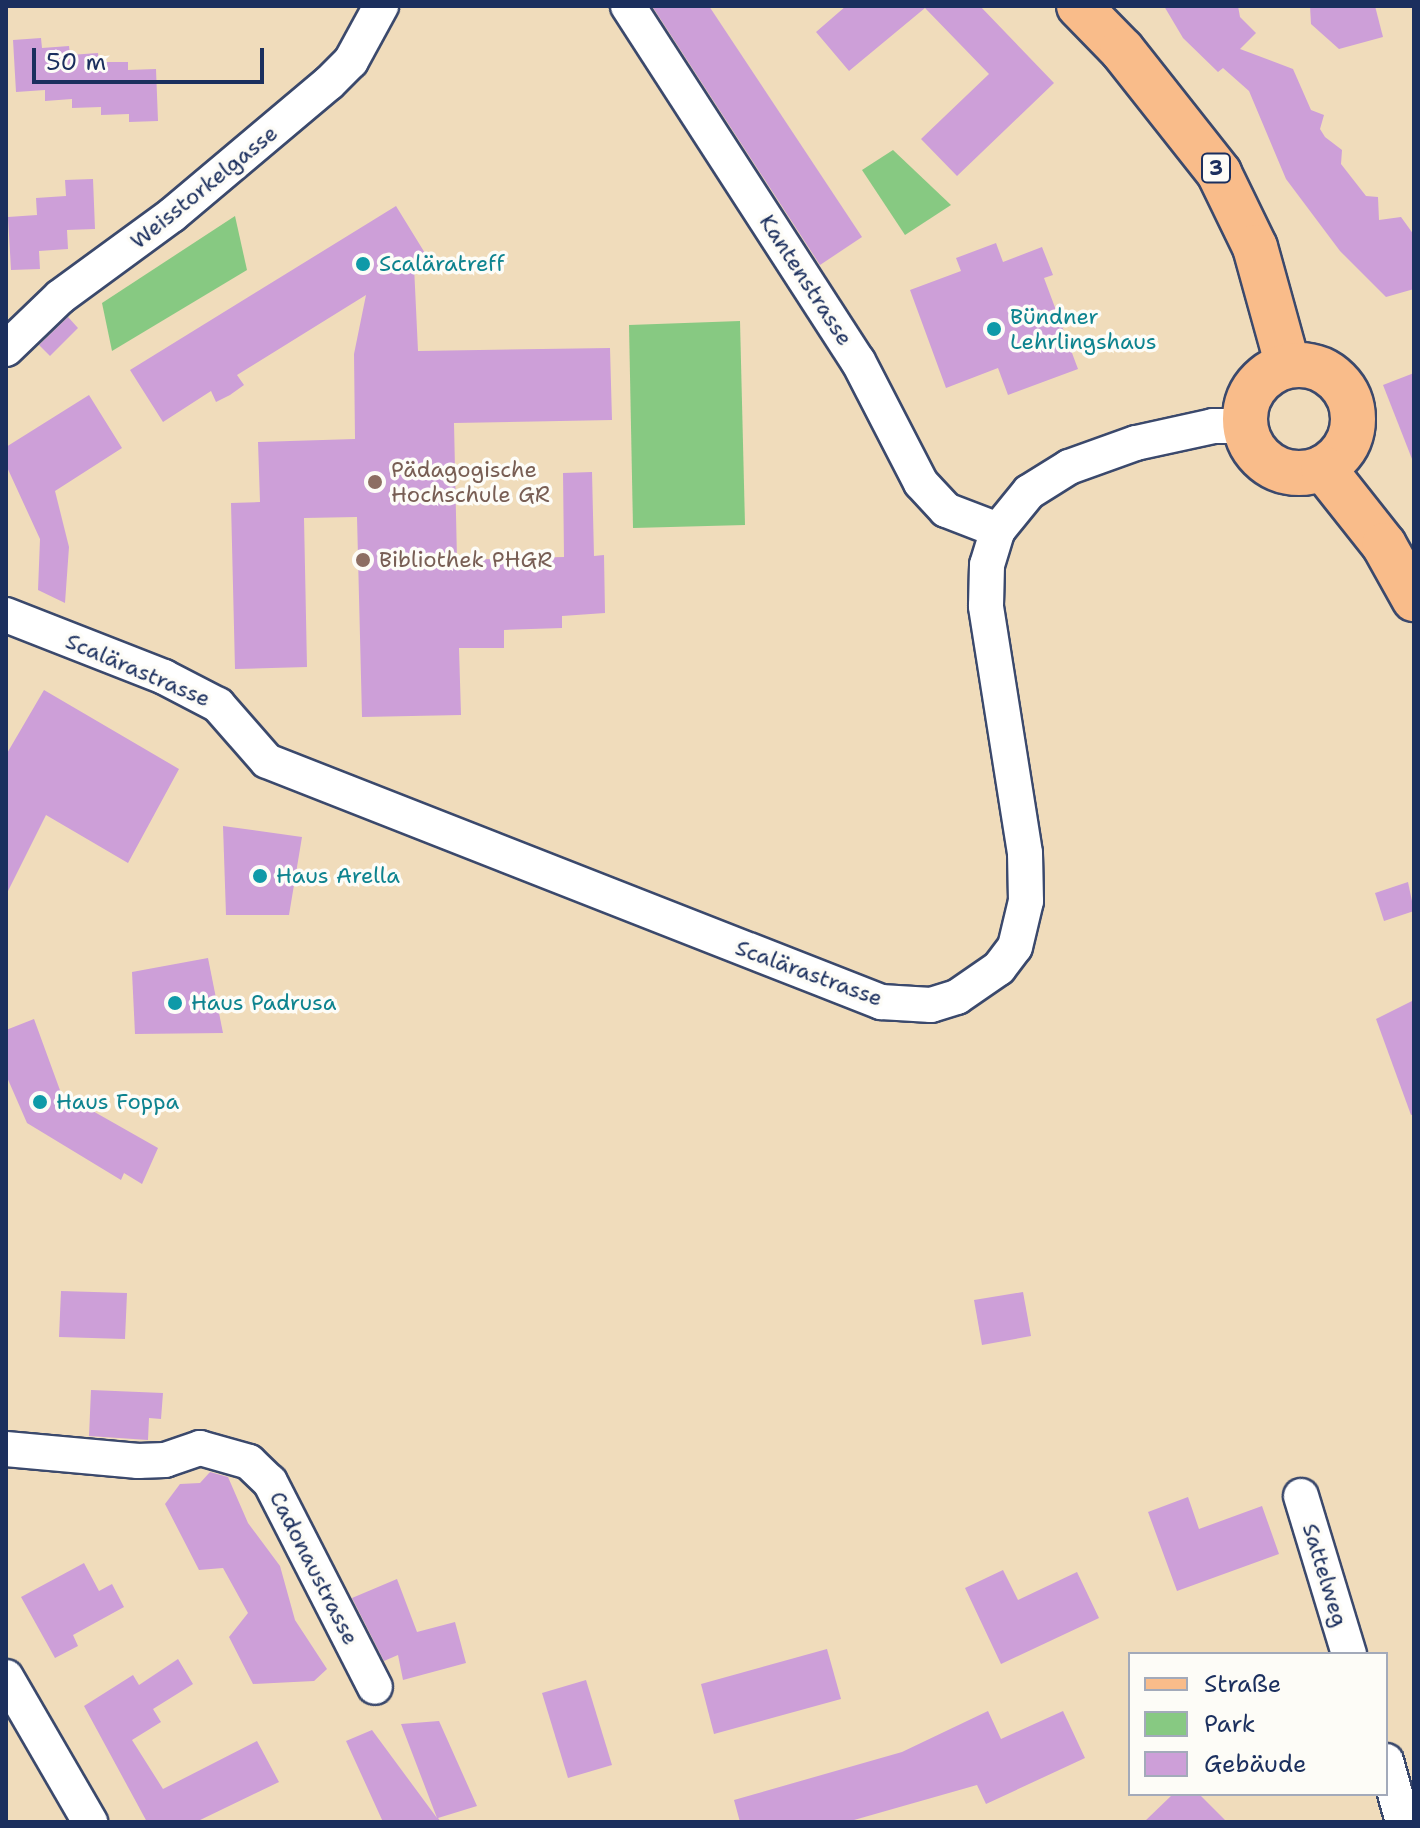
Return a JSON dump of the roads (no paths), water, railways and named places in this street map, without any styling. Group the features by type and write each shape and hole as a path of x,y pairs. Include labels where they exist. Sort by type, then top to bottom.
{"main road":[{"name":"3","path":"1079,6 1122,50 1219,173 1255,247 1288,366"},
{"path":"1288,366 1322,370 1344,386 1350,402 1353,427 1347,444 1323,468 1307,473 1273,467 1250,442 1246,426 1246,410 1261,382 1288,366"},
{"path":"1323,468 1384,545 1414,599"}],"street":[{"name":"Weisstorkelgasse","path":"6,349 60,297 172,215 329,83 351,61 381,6"},
{"name":"Kantenstrasse","path":"628,6 858,361 921,483 946,510 998,530"},
{"name":"Scalärastrasse","path":"6,615 164,677 218,705 267,761 881,1002 931,1005 957,997 999,968 1015,947 1026,901 1025,853 986,606 987,565 998,530 1029,492 1069,467 1151,440 1213,426 1246,426"},
{"name":"Cadonaustrasse","path":"6,1449 138,1461 165,1460 200,1448 249,1462 270,1482 375,1687"},
{"name":"Sattelweg","path":"1301,1496 1348,1652"},
{"path":"6,1677 90,1822"},
{"path":"1388,1768 1403,1822"}],"place":[{"name":"Scaläratreff","path":"363,264"},
{"name":"Bündner Lehrlingshaus","path":"994,329"},
{"name":"Pädagogische Hochschule GR","path":"375,482"},
{"name":"Bibliothek PHGR","path":"363,560"},
{"name":"Haus Arella","path":"260,876"},
{"name":"Haus Padrusa","path":"175,1003"},
{"name":"Haus Foppa","path":"40,1102"}]}
